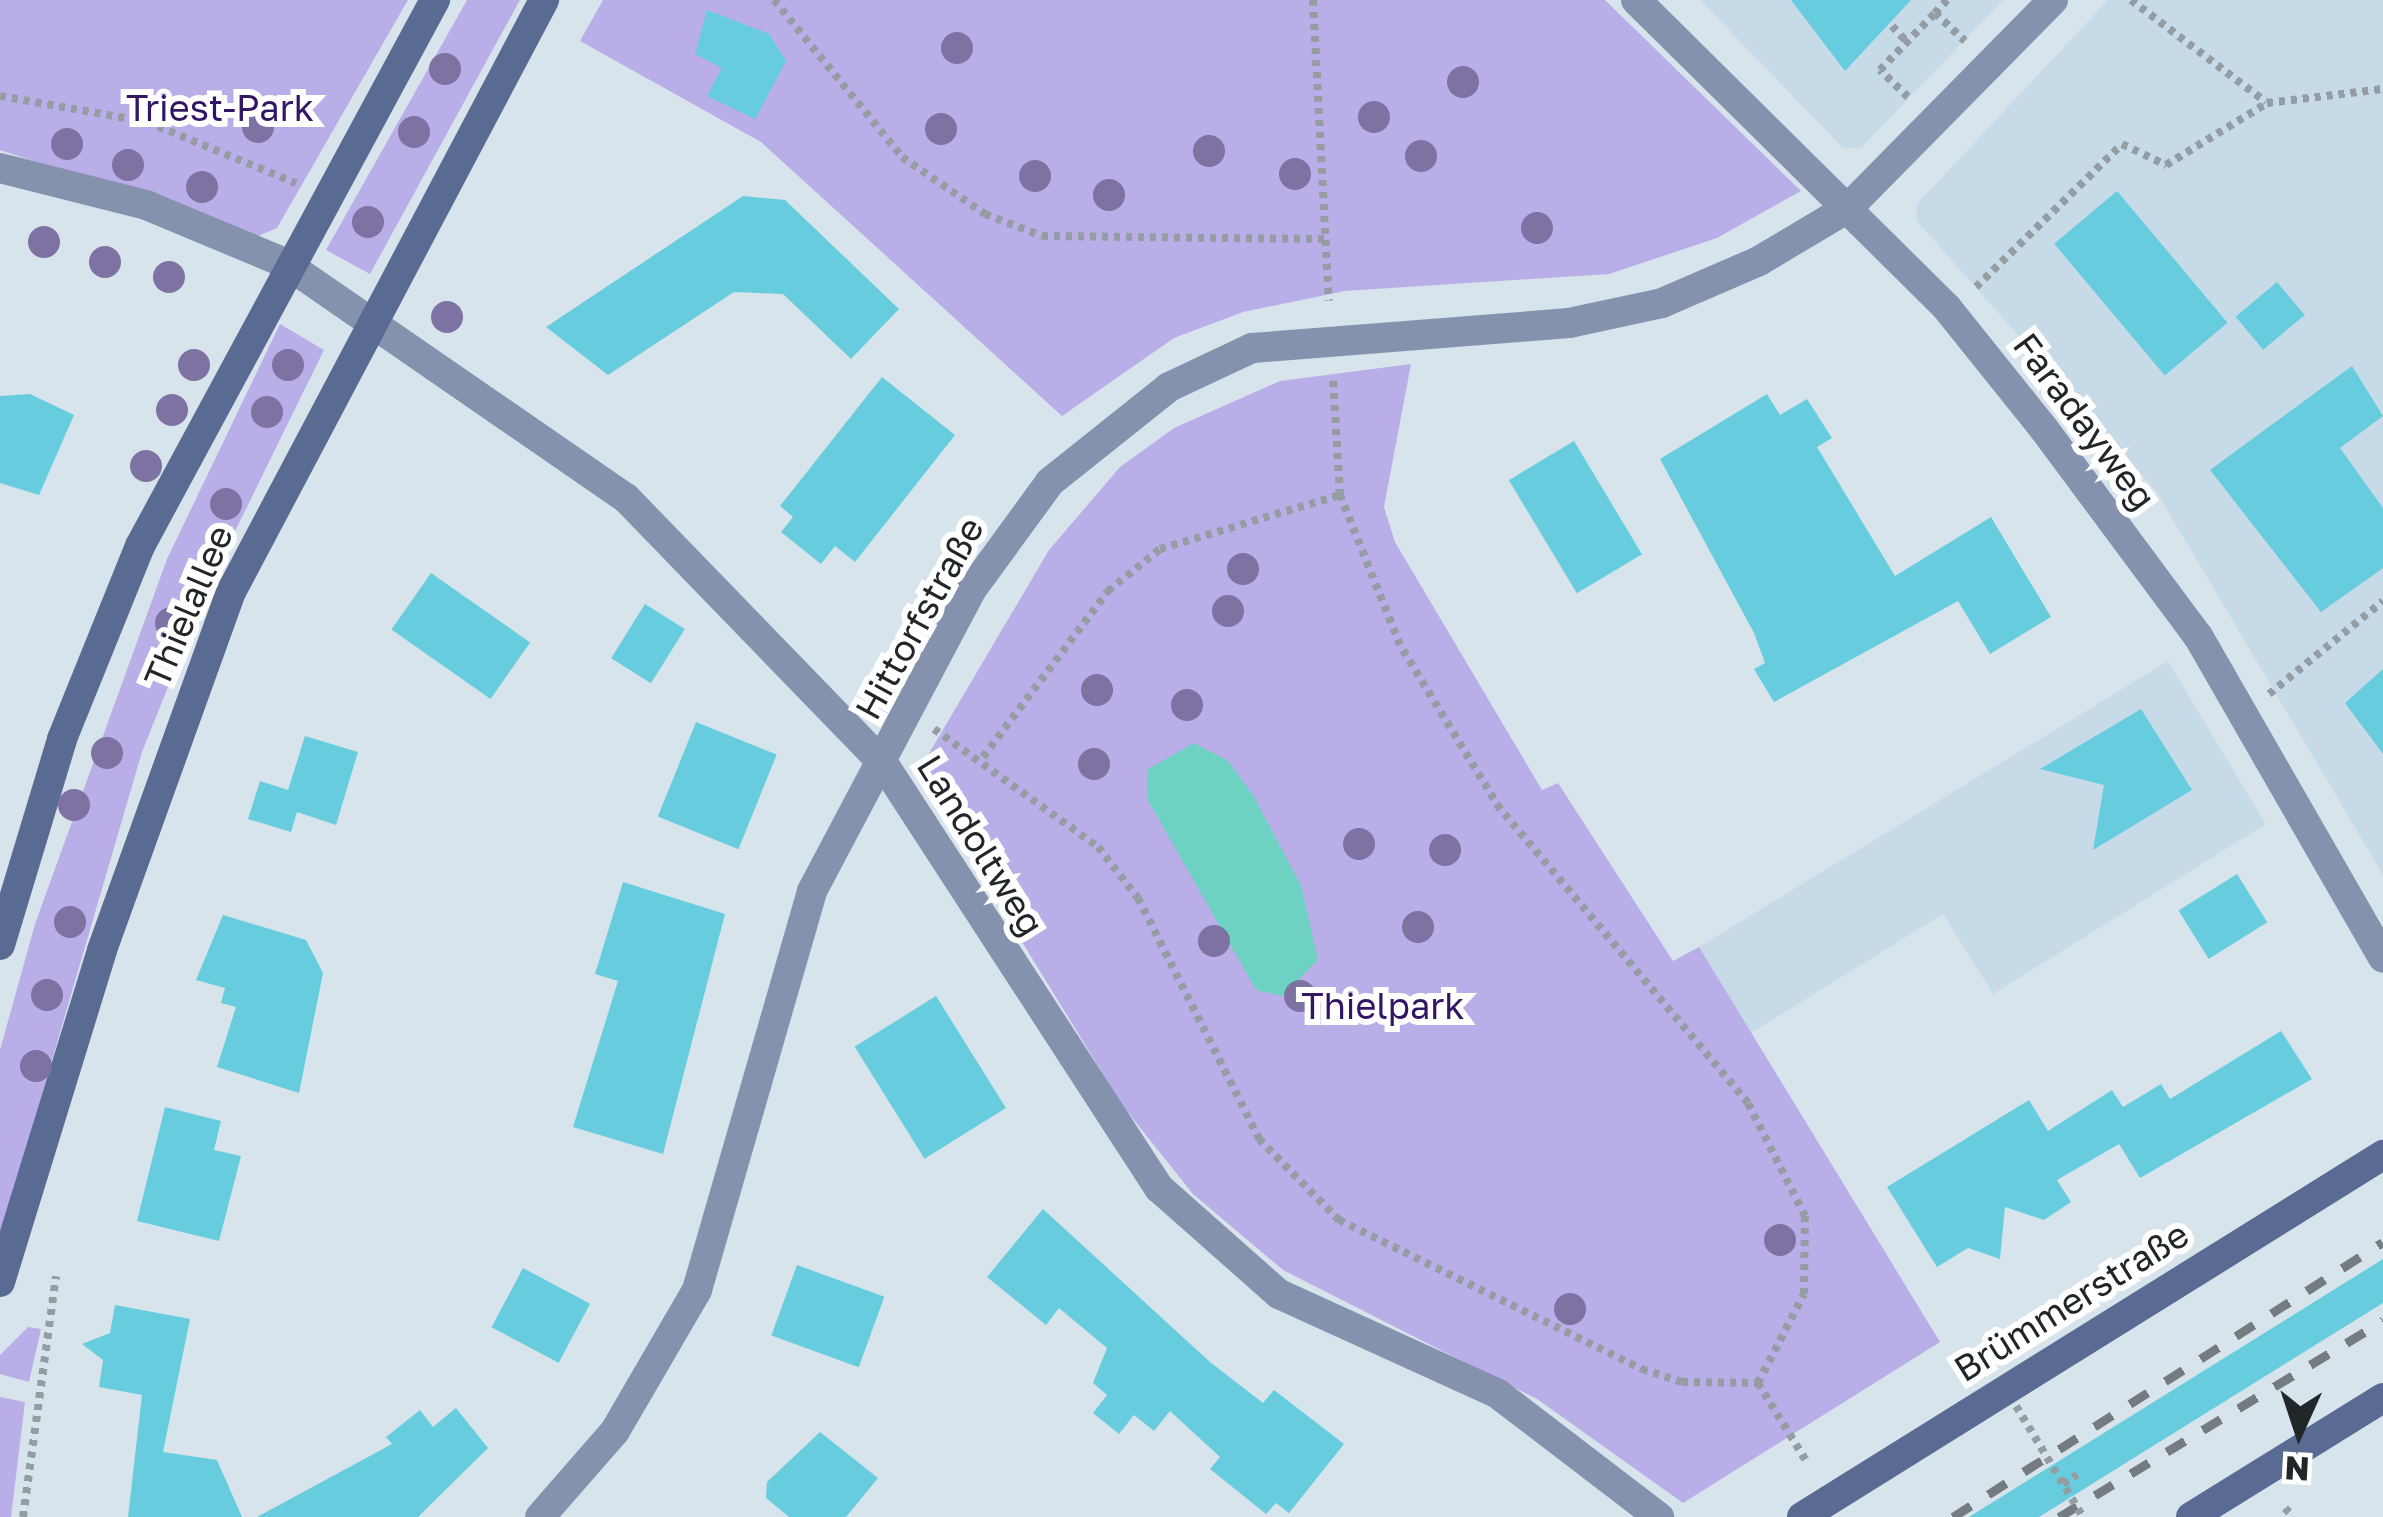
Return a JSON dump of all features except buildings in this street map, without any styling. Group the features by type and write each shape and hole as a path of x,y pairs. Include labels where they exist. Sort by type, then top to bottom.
{"main road":[{"name":"Thielallee","path":"0,945 62,739 140,546 285,263 435,0"},
{"name":"Thielallee","path":"0,1282 102,950 231,592 370,312 544,0"},
{"name":"Brümmerstraße","path":"1802,1517 2383,1155"},
{"path":"2191,1517 2383,1398"}],"street":[{"name":"Faradayweg","path":"1636,0 1948,308 2198,636 2383,958"},
{"name":"Hittorfstraße","path":"541,1517 615,1431 697,1290 812,891 1004,539 1050,482 1169,387 1252,348 1330,333 1569,322 1661,303 1848,208 2054,0"},
{"name":"Landoltweg","path":"0,168 146,205 285,263 370,312 626,498 883,763 1109,1126 1217,1246 1340,1328 1498,1394 1659,1517"}],"path":[{"path":"774,0 902,157 985,214 1042,236 1328,239"},
{"path":"1313,0 1329,301"},
{"path":"1917,106 1880,70 1947,0"},
{"path":"2131,0 2267,103"},
{"path":"1935,13 1971,47"},
{"path":"1892,26 1907,42"},
{"path":"1969,292 2122,144 2166,165 2267,103 2383,89"},
{"path":"0,96 147,122 299,184"},
{"path":"1332,358 1340,495 1400,645 1501,809 1748,1103 1804,1216 1804,1294 1758,1383"},
{"path":"983,757 1108,592 1160,549 1340,495"},
{"path":"2269,694 2383,601"},
{"path":"932,727 983,757 1098,847 1138,898 1259,1138 1323,1208 1399,1258 1642,1369 1682,1382 1758,1383"},
{"path":"22,1517 56,1276"},
{"path":"1758,1383 1808,1464"},
{"path":"2016,1406 2084,1517"},
{"path":"2063,1484 2077,1475"},
{"path":"2285,1508 2294,1517"}],"shaded area":[{"path":"1700,0 2003,0 1861,148 1843,148"},
{"path":"2108,0 2383,0 2383,875 2156,491 1916,220 1917,204"},
{"path":"2168,661 2266,824 1993,994 1943,914 1751,1033 1699,947"},
{"path":"1194,743 1228,761 1253,795 1301,886 1318,960 1282,996 1256,990 1148,800 1147,770"}],"green space":[{"name":"Triest-Park","path":"0,0 408,0 277,228 258,236 0,150"},
{"path":"467,0 520,0 370,274 326,250"},
{"path":"603,0 1605,0 1801,191 1717,238 1609,274 1345,291 1243,312 1174,338 1062,416 761,142 580,41"},
{"path":"280,324 324,350 210,582 142,752 0,1238 0,1050 35,924 167,559"},
{"name":"Thielpark","path":"1411,364 1384,507 1395,542 1542,790 1558,783 1673,961 1699,947 1940,1342 1683,1503 1537,1399 1283,1270 1193,1194 1122,1105 918,772 1049,550 1120,467 1174,428 1280,381"},
{"path":"28,1327 41,1329 29,1382 0,1374 0,1355"},
{"path":"0,1397 25,1402 11,1517 0,1517"}],"railway":[{"path":"1953,1517 2383,1242"},
{"path":"2059,1517 2383,1321"}]}
